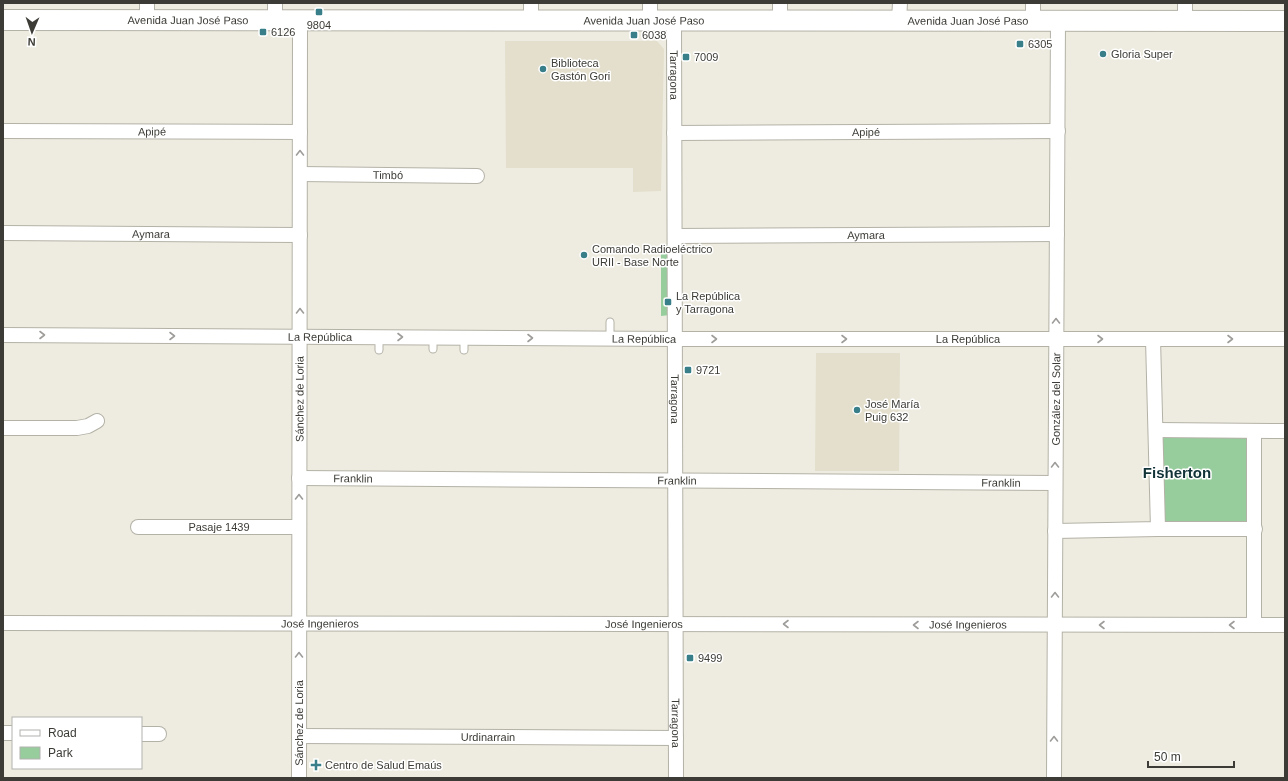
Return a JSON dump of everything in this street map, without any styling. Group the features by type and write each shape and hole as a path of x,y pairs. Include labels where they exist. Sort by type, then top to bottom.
{"main road":[{"name":"Avenida Juan José Paso","path":"3,20 147,12 275,12 300,21 531,12 650,12 674,20 780,12 1033,12 1058,21 1185,12 1285,21"}],"street":[{"name":"Tarragona","path":"674,20 676,778"},
{"name":"Sánchez de Loria","path":"299,778 300,21"},
{"name":"González del Solar","path":"1054,778 1058,21"},
{"name":"Apipé","path":"3,131 300,132"},
{"name":"Apipé","path":"674,133 1058,131"},
{"name":"Timbó","path":"300,174 477,176"},
{"name":"Aymara","path":"3,233 300,235"},
{"name":"Aymara","path":"675,236 1057,234"},
{"name":"La República","path":"3,335 300,337 379,344 464,344 610,339 1285,339"},
{"path":"1153,339 1158,529"},
{"path":"3,428 77,428 88,426 97,421"},
{"path":"1156,430 1285,431"},
{"path":"1254,431 1254,625"},
{"name":"Franklin","path":"299,478 1055,483"},
{"name":"Pasaje 1439","path":"138,527 299,527"},
{"path":"1055,531 1255,529"},
{"name":"José Ingenieros","path":"3,623 1285,625"},
{"path":"142,734 159,734"},
{"name":"Urdinarrain","path":"299,736 676,738"}],"lane":[{"path":"610,322 610,339"}],"shaded area":[{"path":"505,41 657,41 664,49 661,191 633,192 633,168 506,168"},
{"name":"José María Puig 632","path":"816,353 900,353 899,471 815,471"}],"green space":[{"path":"669,245 670,315 661,316 661,246"},
{"path":"1167,434 1248,435 1249,524 1163,523 1162,438"}],"place":[{"name":"9804","path":"319,12"},
{"name":"6126","path":"263,32"},
{"name":"6038","path":"634,35"},
{"name":"6305","path":"1020,44"},
{"name":"Gloria Super","path":"1103,54"},
{"name":"7009","path":"686,57"},
{"name":"Biblioteca Gastón Gori","path":"543,69"},
{"name":"Comando Radioeléctrico URII - Base Norte","path":"584,255"},
{"name":"La República y Tarragona","path":"668,302"},
{"name":"9721","path":"688,370"},
{"name":"José María Puig 632","path":"857,410"},
{"name":"9499","path":"690,658"},
{"name":"Centro de Salud Emaús","path":"316,765"}],"district":[{"name":"Fisherton","path":"1177,473"}]}
